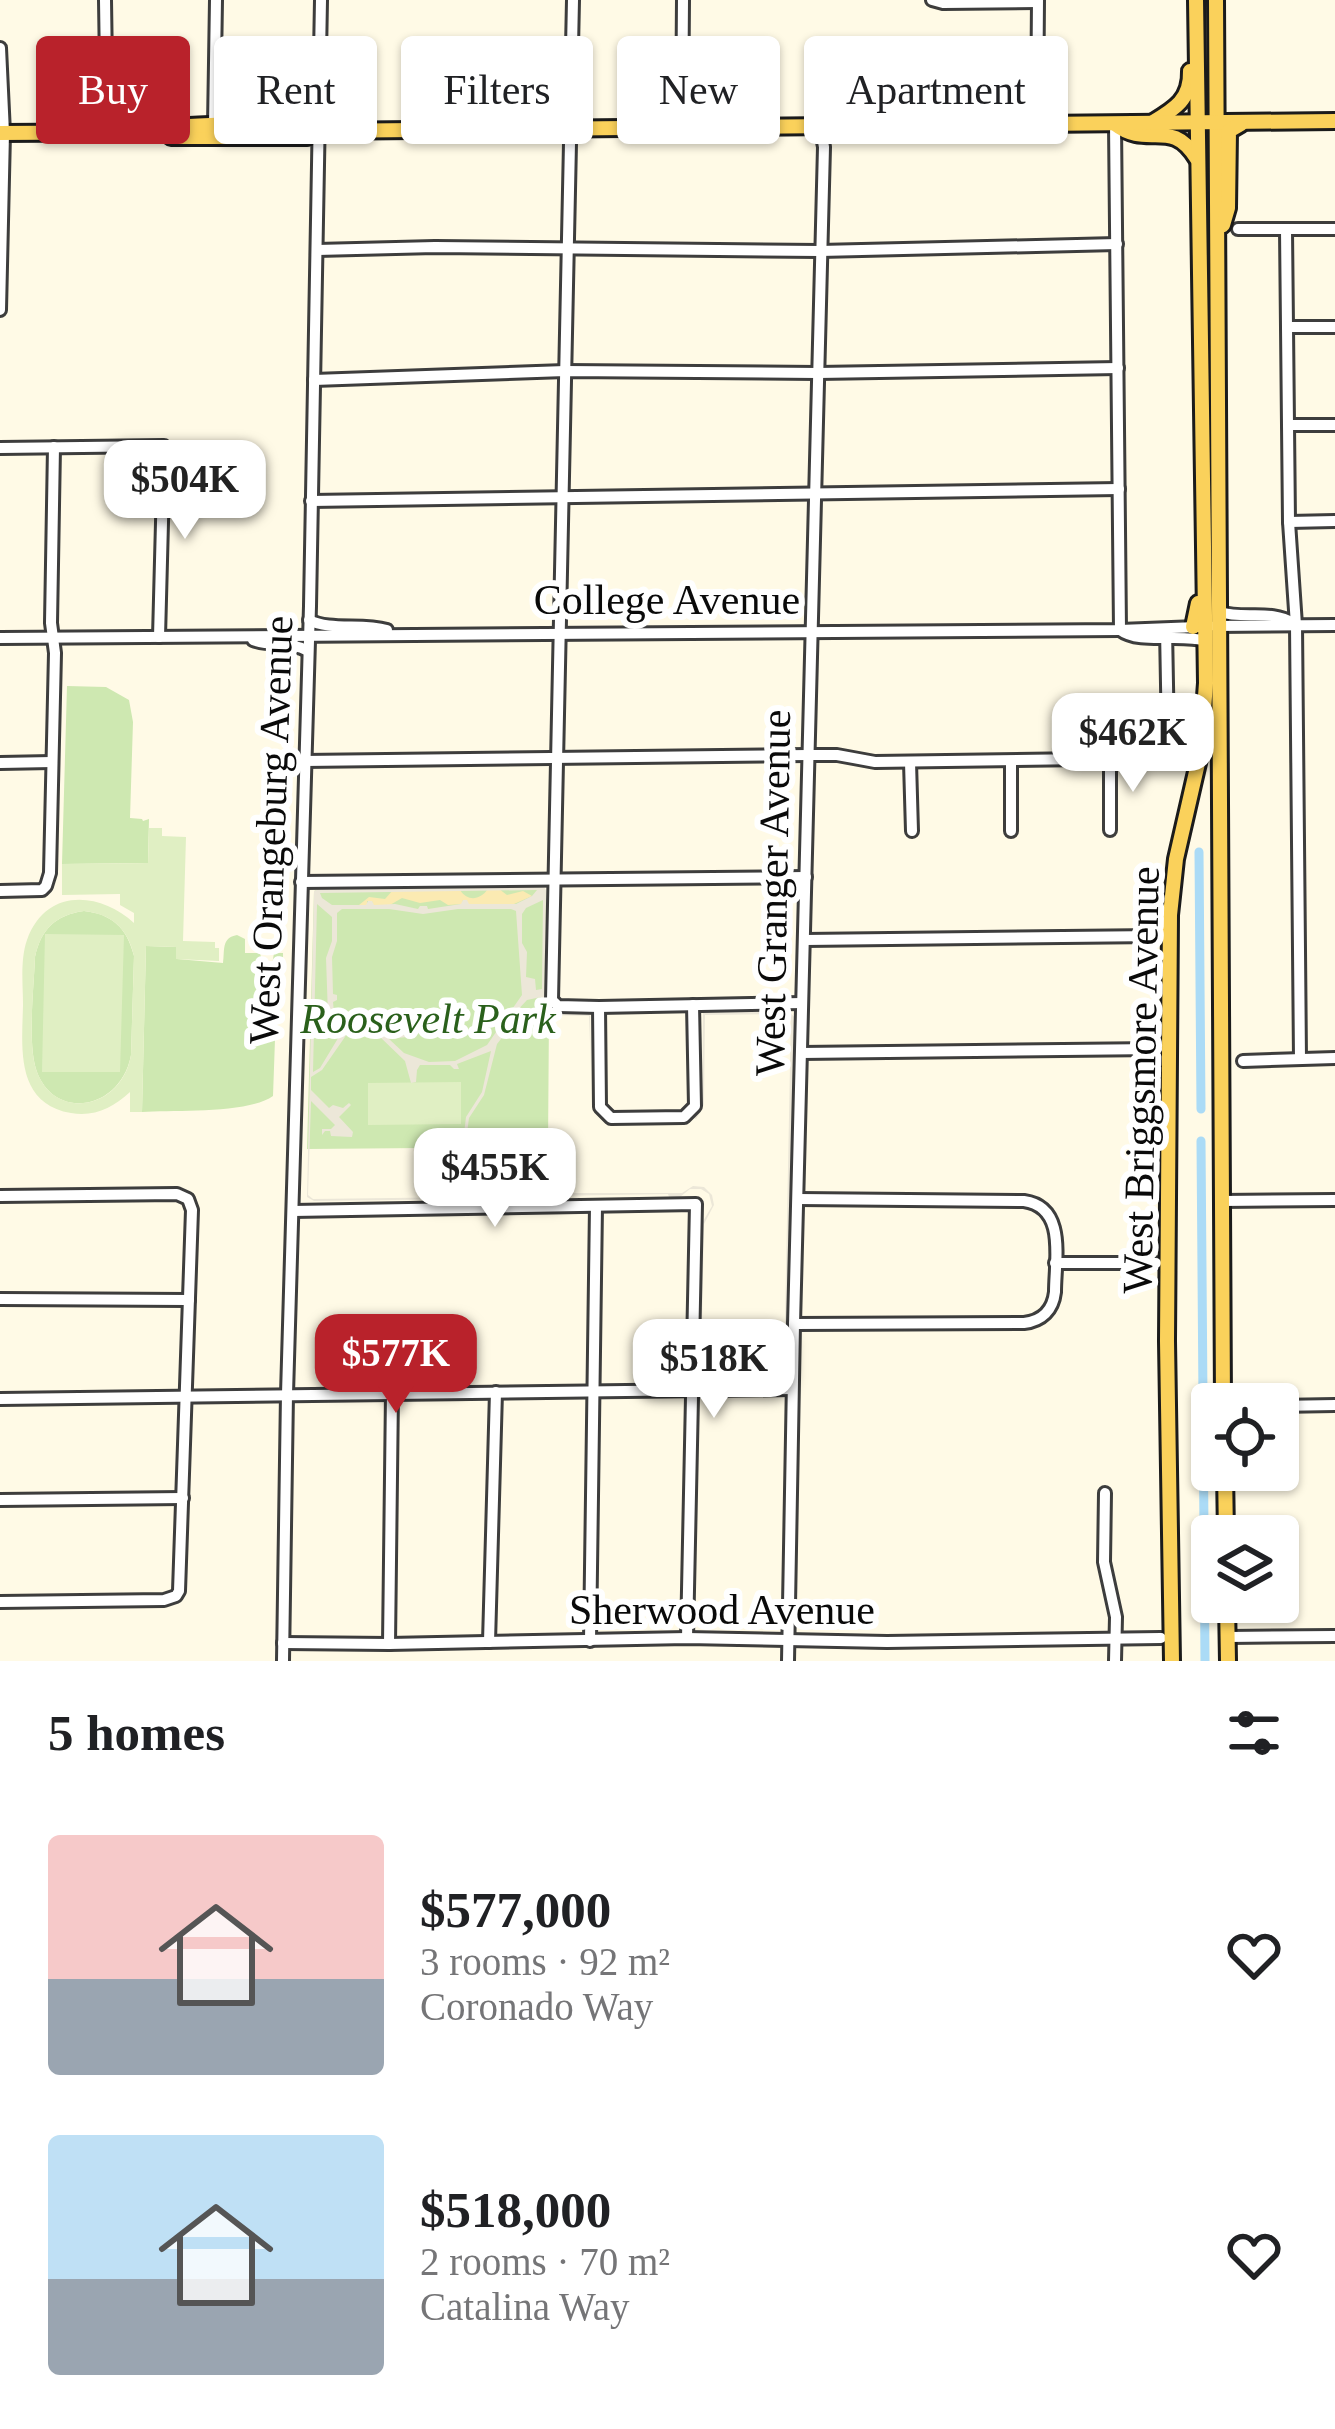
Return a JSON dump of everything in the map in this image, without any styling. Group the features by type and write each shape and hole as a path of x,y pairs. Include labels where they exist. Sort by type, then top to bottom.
{"main road":[{"path":"1150,123 1181,103 1188,90 1193,0"},
{"name":"West Briggsmore Avenue","path":"1193,0 1223,1383"},
{"name":"West Briggsmore Avenue","path":"1172,1661 1167,1341 1170,915 1176,859 1204,735 1218,242 1216,0"},
{"path":"1068,123 1335,121"},
{"path":"1218,242 1228,208 1228,130 1250,122"},
{"path":"1115,124 1130,135 1181,138 1200,164"},
{"path":"190,127 214,126"},
{"path":"2,133 36,133"},
{"path":"1228,1623 1228,1661"}],"street":[{"path":"105,0 106,36"},
{"path":"215,36 216,0"},
{"name":"West Orangeburg Avenue","path":"320,36 321,0"},
{"path":"572,36 573,0"},
{"path":"683,0 683,36"},
{"path":"932,0 1037,1 1037,36"},
{"path":"0,48 0,310"},
{"path":"1115,124 1120,630"},
{"name":"West Orangeburg Avenue","path":"283,1661 319,144"},
{"path":"571,144 553,1004 802,1004"},
{"name":"West Granger Avenue","path":"788,1661 823,144"},
{"path":"1238,230 1335,229"},
{"path":"1286,230 1300,1059"},
{"path":"317,250 820,251 1117,244"},
{"path":"1287,327 1335,326"},
{"path":"314,380 566,371 1118,368"},
{"path":"1288,425 1335,425"},
{"path":"0,448 164,446 159,637"},
{"path":"0,891 42,890 49,881 54,447"},
{"path":"311,500 1119,489"},
{"path":"1289,522 1335,521"},
{"path":"1166,633 1190,637 1230,615 1282,615 1294,606"},
{"path":"1282,615 1296,625"},
{"path":"309,620 324,626 367,625 404,634"},
{"path":"1166,633 1209,627 1335,625"},
{"name":"College Avenue","path":"0,638 1120,630 1129,637 1166,633"},
{"path":"304,760 837,755 910,762 1160,757 1166,749 1166,633"},
{"path":"242,636 265,645 308,651"},
{"path":"1110,760 1110,830"},
{"path":"1011,761 1011,831"},
{"path":"0,763 52,762"},
{"path":"910,762 912,831"},
{"path":"302,882 806,877"},
{"path":"805,940 1156,936"},
{"path":"599,1007 600,1108 605,1116 684,1118 695,1106 693,1005"},
{"path":"801,1053 1157,1049"},
{"path":"1243,1061 1335,1058"},
{"path":"0,1196 177,1195 188,1198 192,1210 182,1583 176,1596 0,1602"},
{"path":"794,1324 1031,1322 1046,1314 1053,1303 1055,1263 1053,1219 1032,1202 798,1199"},
{"path":"1221,1201 1335,1200"},
{"path":"293,1211 696,1204 687,1638"},
{"path":"590,1641 596,1206"},
{"path":"1055,1263 1156,1263"},
{"path":"0,1299 189,1300"},
{"path":"0,1399 793,1389"},
{"path":"489,1642 496,1392"},
{"path":"388,1644 392,1393"},
{"path":"1299,1406 1335,1405"},
{"path":"1105,1493 1104,1568 1116,1617 1114,1661"},
{"path":"0,1500 183,1498"},
{"path":"1228,1637 1335,1636"},
{"name":"Sherwood Avenue","path":"284,1642 1161,1638"},
{"path":"887,1642 887,1661"}],"green space":[{"path":"67,686 106,687 129,700 133,722 130,818 149,819 148,863 62,864"},
{"path":"149,828 162,828 162,836 186,837 183,941 215,942 219,961 176,959 176,947 146,946 142,1112 130,1112 130,1092 95,1112 79,1114 53,1107 31,1086 23,1055 27,940 47,911 75,900 106,905 134,923 134,913 120,905 120,894 62,895 62,864 148,863","holes":["84,911 117,924 134,956 131,1055 115,1087 88,1103 73,1103 46,1088 34,1061 35,957 46,931 58,920"]},
{"name":"Roosevelt Park","path":"542,887 546,891 544,1009 549,1013 548,1147 307,1149 314,891"},
{"path":"84,911 110,919 131,946 131,1055 115,1087 87,1103 72,1103 46,1088 34,1061 35,957 51,925"},
{"path":"45,934 124,935 120,1072 42,1072"},
{"path":"237,935 245,939 245,953 260,953 263,965 272,965 274,953 283,953 283,978 277,983 273,1096 247,1106 142,1112 146,946 176,947 177,959 223,963 226,942"},
{"path":"461,1082 461,1124 368,1125 368,1083"}],"sand":[{"path":"488,889 532,896 514,904 463,900 448,905 440,900 420,903 402,898 390,905 367,901 359,905 369,897 385,899 393,890 460,890 474,898"}],"shaded area":[{"path":"544,887 544,1009 590,1014 591,1070 589,1016 547,1015 542,1011 541,997 527,1000 497,1044 484,1095 469,1118 470,1142 463,1142 466,1117 482,1092 491,1051 457,1064 459,1069 420,1065 416,1082 411,1083 405,1061 378,1035 347,1034 322,1070 311,1077 311,1090 329,1108 351,1105 339,1117 352,1137 331,1136 330,1131 322,1135 322,1129 335,1125 311,1101 308,1195 313,1199 542,1196 682,1193 693,1186 704,1187 712,1195 714,1205 704,1224 701,1377 781,1378 784,1373 791,1014 705,1015 704,1104 696,1119 702,1101 703,1012 789,1011 795,1018 786,1373 782,1379 699,1378 702,1223 712,1206 709,1194 701,1189 690,1189 680,1197 314,1201 307,1197 314,891","holes":["537,890 516,904 463,900 428,909 374,905 372,901 332,905 320,893","543,900 542,989 536,990 535,979 526,977 527,952 522,943 526,908","317,904 332,917 326,958 328,1015 340,1035 313,1072","342,909 423,914 458,909 516,911 522,995 487,1045 455,1061 429,1062 404,1053 389,1039 407,1037 406,1019 397,1019 397,1024 387,1028 345,1029 335,1022 333,1002 337,995 333,994 332,957 337,913"]}],"waterway":[{"path":"1199,852 1201,1109"},
{"path":"1201,1141 1205,1661"}]}
